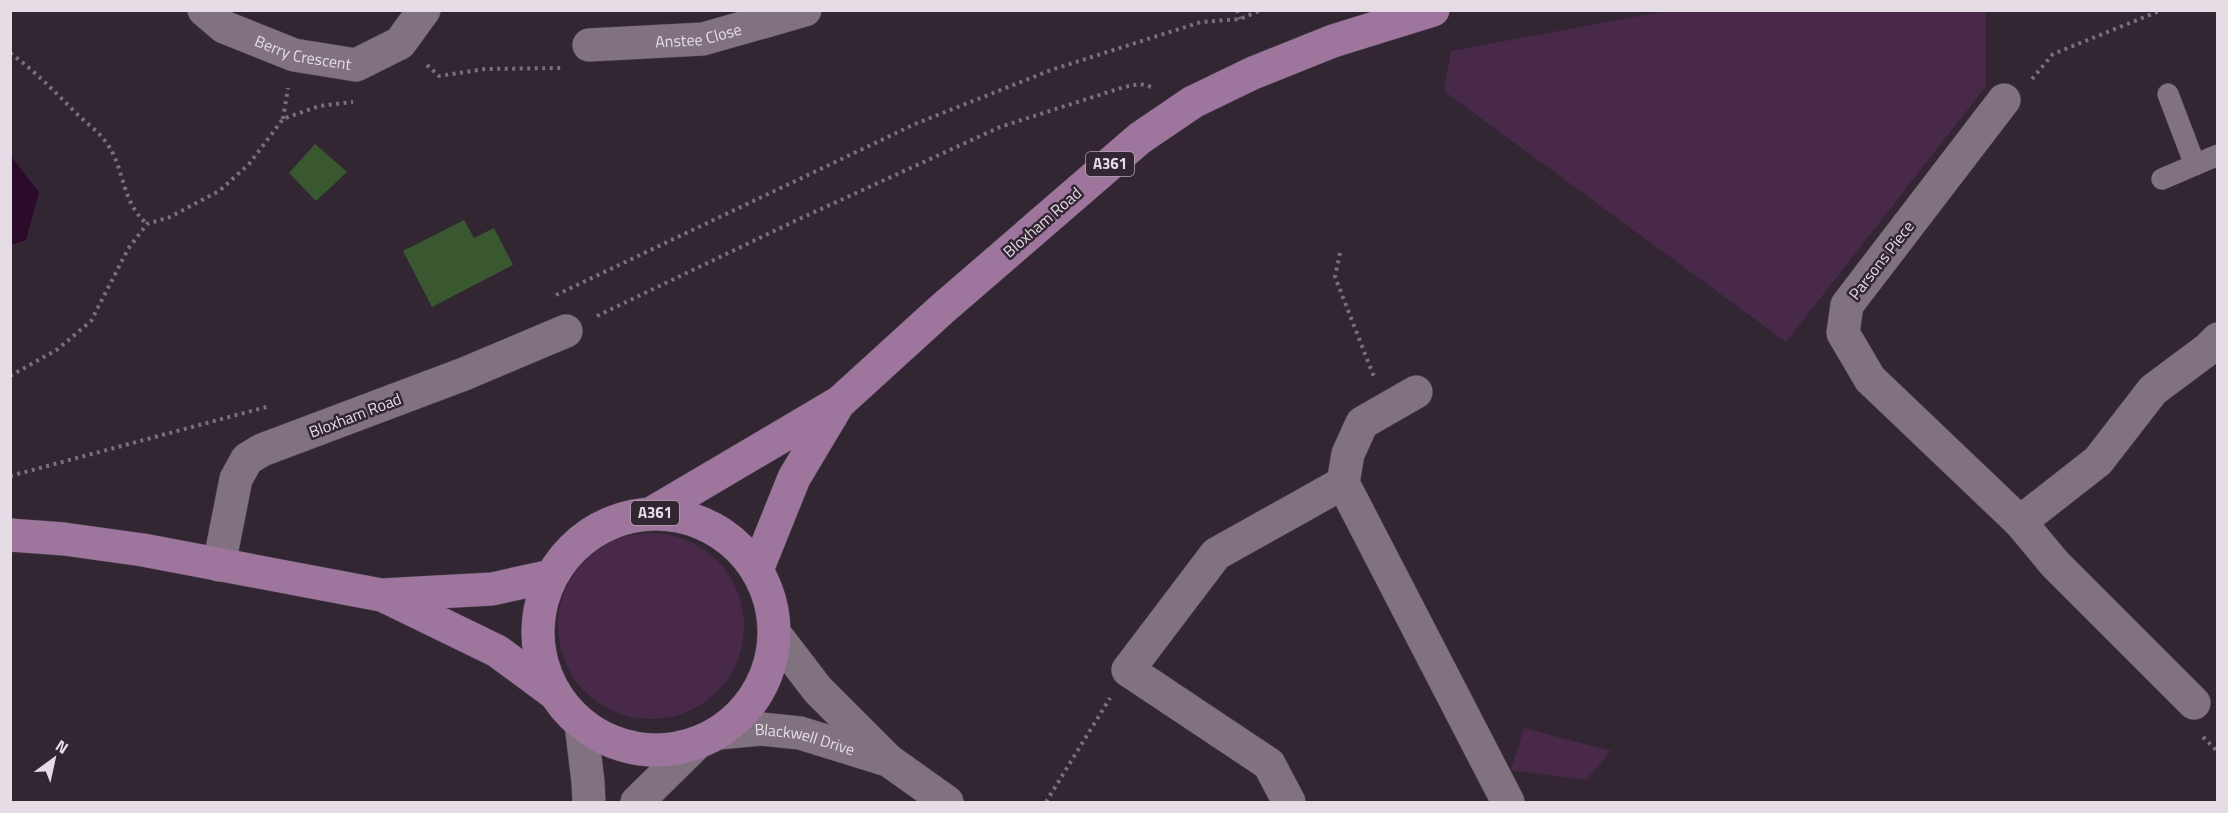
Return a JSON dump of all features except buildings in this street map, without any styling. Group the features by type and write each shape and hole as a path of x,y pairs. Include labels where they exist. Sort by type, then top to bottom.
{"main road":[{"name":"Bloxham Road","path":"652,513 840,402 941,310 1131,146 1194,102 1253,73 1332,41 1433,10"},
{"name":"Bloxham Road","path":"757,570 794,478 840,402"},
{"name":"Bloxham Road","path":"381,595 497,651 554,693 581,724 616,744 656,751 707,738 742,714 759,690 771,664 775,634 772,604 757,570 742,549 716,529 686,517 652,513 625,517 600,527 577,542 558,563 543,594 537,628 540,662 554,693"},
{"name":"Bloxham Road","path":"10,536 87,542 143,550 381,595 492,590 552,576"}],"street":[{"name":"Berry Crescent","path":"204,10 224,27 294,55 356,65 400,43 424,10"},
{"name":"Anstee Close","path":"581,56 703,39 805,10"},
{"name":"Parsons Piece","path":"2004,100 1847,305 1844,333 1870,379 2020,522 2055,564 2194,703"},
{"name":"Bloxham Road","path":"219,564 236,480 247,459 262,450 464,374 566,331"},
{"path":"2020,522 2098,461 2152,390 2208,350 2217,339"},
{"path":"1416,392 1362,423 1348,454 1343,483 1508,802"},
{"path":"1289,802 1269,764 1128,670 1216,554 1343,483"},
{"name":"Blackwell Drive","path":"775,634 818,690 888,760 947,802"},
{"path":"581,724 589,802"},
{"name":"Blackwell Drive","path":"707,738 761,729 792,731 888,760"},
{"path":"637,802 707,738"}],"lane":[{"path":"2168,94 2195,165"},
{"path":"2162,179 2217,155"}],"path":[{"path":"1237,10 1240,19"},
{"path":"547,299 915,124 1051,70 1201,22 1240,19 1261,10"},
{"path":"2004,100 2014,99 2053,54 2162,10"},
{"path":"10,53 36,72 105,141 120,168 127,197 136,214 147,224"},
{"path":"423,61 439,76 581,56"},
{"path":"566,331 796,220 1000,127 1114,90 1140,84 1194,102"},
{"path":"10,376 58,349 91,321 128,249 147,224 170,217 219,191 249,164 283,119 319,106 364,101"},
{"path":"1340,253 1335,277 1386,409"},
{"path":"10,476 275,404"},
{"path":"1046,802 1128,670"}],"shaded area":[{"path":"1671,10 1989,11 1986,12 1986,86 1786,342 1444,91 1451,51"},
{"path":"10,155 39,192 26,240 11,245"},
{"path":"651,533 687,540 717,560 737,590 744,626 737,662 717,692 687,712 651,719 615,712 585,692 565,662 558,626 565,590 585,560 615,540"},
{"path":"1524,728 1611,751 1586,780 1511,770"}]}
